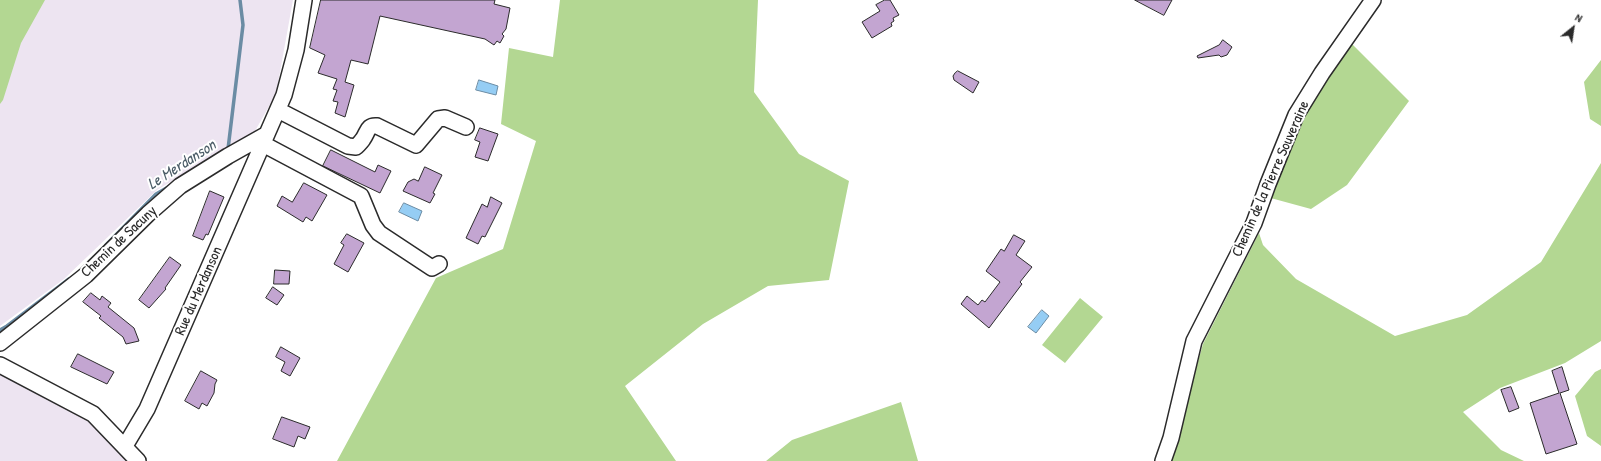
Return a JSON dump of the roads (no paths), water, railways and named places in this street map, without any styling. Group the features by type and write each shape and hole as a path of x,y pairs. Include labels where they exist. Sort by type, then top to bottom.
{"street":[{"path":"304,0 296,50 284,95 265,139 361,196 373,225 379,234 432,268 439,264"},
{"name":"Chemin de la Pierre Souveraine","path":"1163,461 1171,438 1194,341 1254,223 1268,184 1296,116 1322,73 1373,0"},
{"path":"278,110 348,146 356,147 372,126 377,126 416,145 438,119 445,118 466,127"},
{"name":"Chemin de Sacuny","path":"0,343 86,275 148,214 180,186 228,156 265,139"},
{"name":"Rue du Merdanson","path":"125,446 147,409 265,139"},
{"path":"0,365 94,414 138,461"}],"water":[{"path":"479,80 498,86 496,95 476,90"},
{"path":"404,203 422,211 418,221 399,212"},
{"path":"1042,310 1049,316 1036,333 1028,327"}],"waterway":[{"name":"Le Merdanson","path":"226,151 228,149 243,25 240,0"},
{"name":"Le Merdanson","path":"106,245 156,194 170,186"},
{"name":"Le Merdanson","path":"0,330 69,279"}]}
